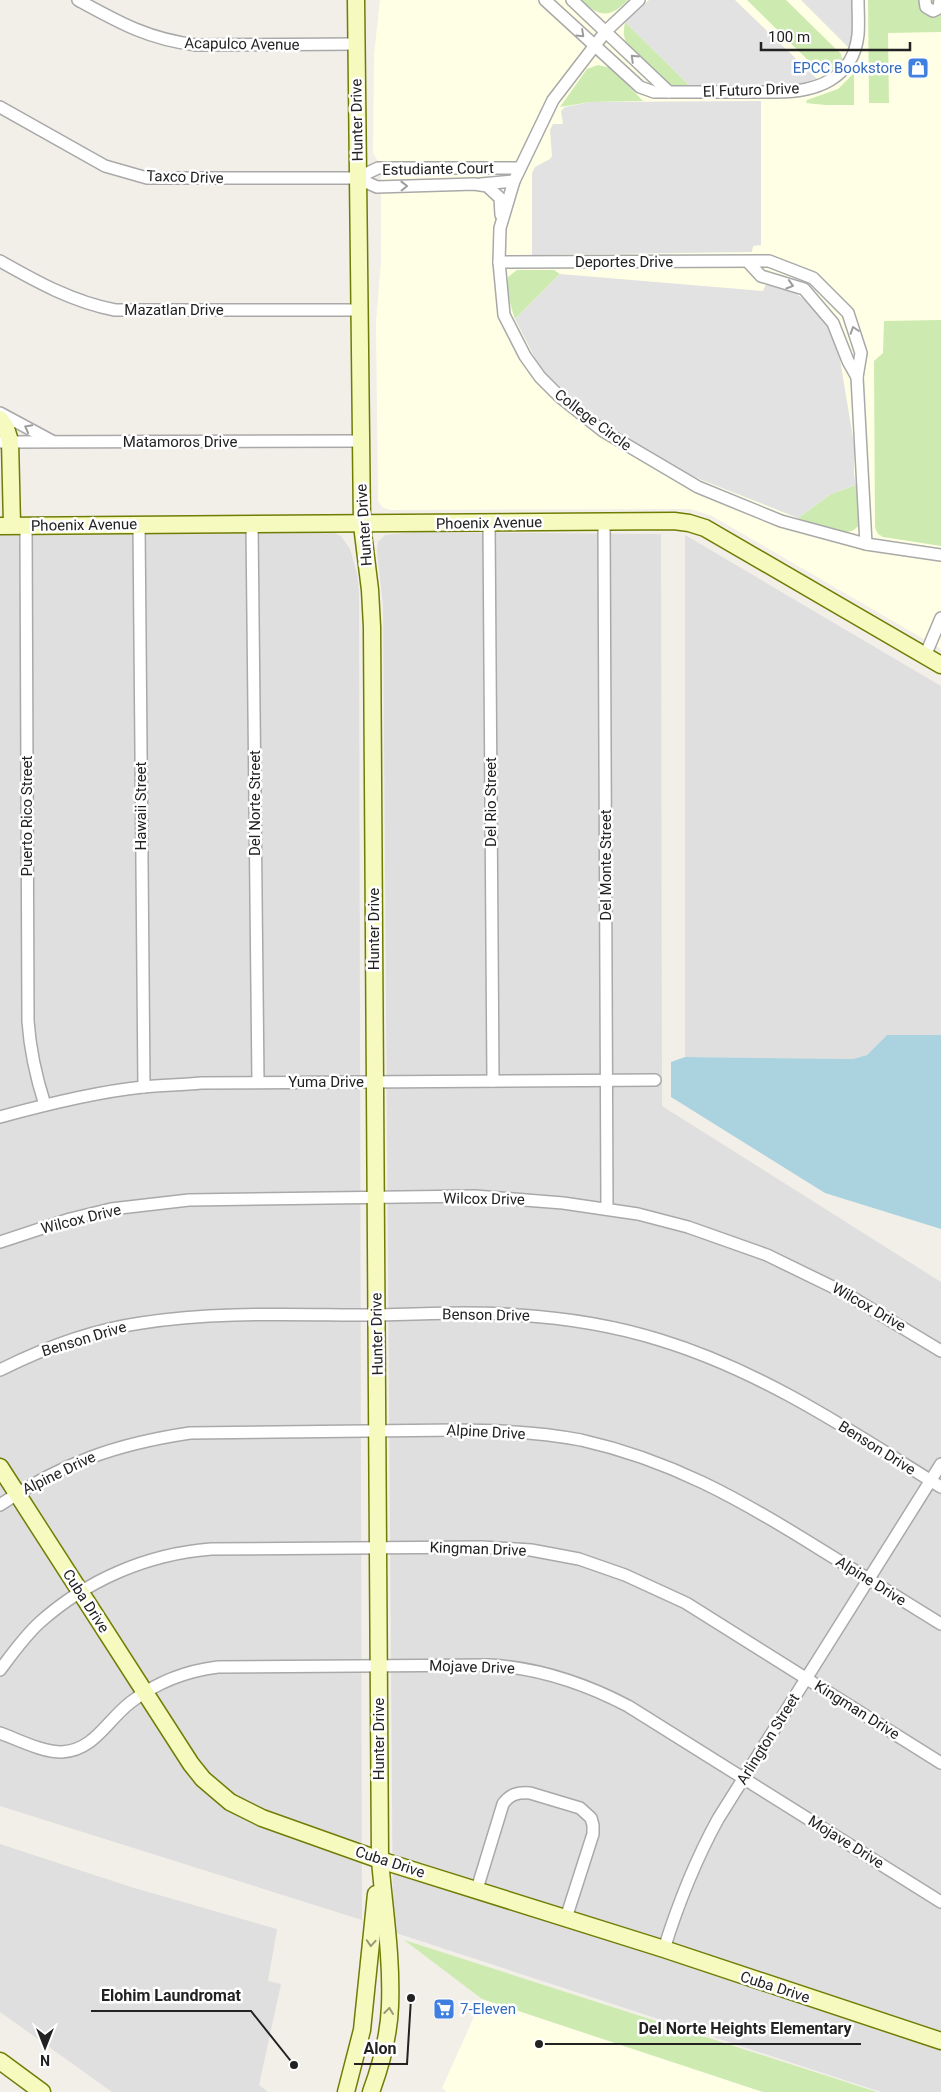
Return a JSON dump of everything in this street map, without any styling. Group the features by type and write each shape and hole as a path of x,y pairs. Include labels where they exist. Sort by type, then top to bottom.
{"main road":[{"name":"Hunter Drive","path":"356,0 362,525 370,590 372,627 380,1860 390,1960 390,2008 381,2060 371,2092"},
{"path":"0,419 6,428 5,441"},
{"name":"Puerto Rico Street","path":"5,441 12,526"},
{"name":"Phoenix Avenue","path":"12,526 362,525 604,521 674,521 689,523 705,528 936,661"},
{"name":"Cuba Drive","path":"0,1467 191,1764 215,1790 230,1802 262,1818 380,1860 477,1889 941,2041"},
{"name":"Hunter Drive","path":"346,2092 357,2053 366,2002 380,1860"},
{"path":"0,2062 42,2092"}],"street":[{"name":"Acapulco Avenue","path":"78,0 139,32 196,46 356,44"},
{"name":"El Futuro Drive","path":"545,0 640,87 654,92 791,92 826,84 837,77 852,57 858,36 858,0"},
{"path":"572,0 669,92"},
{"name":"College Circle","path":"639,0 606,31 554,100 514,181 500,228 498,262 504,315 525,356 540,377 582,415 628,447 698,487 780,521 866,544 941,554"},
{"path":"925,0 926,7 932,11 940,8 940,0"},
{"name":"Taxco Drive","path":"0,107 105,166 147,178 357,178"},
{"name":"Estudiante Court","path":"357,178 378,168 519,168"},
{"name":"Estudiante Court","path":"357,178 377,187 514,181"},
{"name":"Estudiante Court","path":"474,184 487,186 500,198 500,228"},
{"name":"Mazatlan Drive","path":"0,261 70,298 94,306 116,310 359,310"},
{"name":"Deportes Drive","path":"498,262 749,263 769,261 813,278 848,313 861,353 857,377 866,544"},
{"name":"Deportes Drive","path":"749,263 761,276 804,289 833,322 848,361 857,377"},
{"path":"0,413 56,443"},
{"name":"Matamoros Drive","path":"5,441 56,443 360,441"},
{"name":"Del Monte Street","path":"604,521 607,1208"},
{"name":"Del Rio Street","path":"489,522 493,1081"},
{"name":"Del Norte Street","path":"252,524 258,1082"},
{"name":"Hawaii Street","path":"139,525 144,1087"},
{"name":"Puerto Rico Street","path":"12,526 28,1021 36,1076 45,1104"},
{"path":"936,661 941,618"},
{"name":"Yuma Drive","path":"0,1117 45,1104 144,1087 258,1082 655,1080"},
{"name":"Wilcox Drive","path":"0,1242 70,1219 110,1209 208,1199 505,1198 607,1208 688,1227 767,1255 843,1292 941,1350"},
{"name":"Benson Drive","path":"0,1370 55,1345 94,1333 139,1323 220,1315 518,1314 599,1326 660,1340 736,1368 809,1406 941,1488"},
{"name":"Alpine Drive","path":"0,1505 70,1464 112,1448 151,1438 213,1432 377,1429 490,1430 525,1433 580,1440 638,1456 666,1466 729,1494 941,1624"},
{"name":"Arlington Street","path":"664,1950 677,1908 692,1870 718,1819 941,1464"},
{"name":"Kingman Drive","path":"0,1670 22,1641 38,1624 80,1593 124,1569 149,1560 186,1551 211,1549 378,1548 505,1548 530,1550 579,1559 626,1575 686,1603 941,1763"},
{"name":"Mojave Drive","path":"0,1734 57,1752 79,1749 98,1737 118,1713 144,1693 176,1676 199,1669 218,1667 379,1665 490,1665 521,1668 555,1676 601,1692 621,1703 941,1902"},
{"path":"477,1889 495,1827 503,1804 508,1796 521,1792 530,1793 580,1808 591,1818 593,1834 566,1918"}],"shaded area":[{"path":"380,0 941,0 941,649 712,516 690,509 390,510 382,507 378,501 376,322 381,261 381,163 373,152 374,55"},
{"path":"649,0 735,0 818,80 806,84 690,86 625,22"},
{"path":"801,0 852,0 852,37 849,48"},
{"path":"761,101 761,245 753,246 752,252 532,255 532,173 535,167 552,156 550,130 553,124 563,124 561,111 565,107 591,102"},
{"path":"560,274 763,291 766,284 793,292 807,301 830,325 837,341 854,444 856,485 831,494 798,518 677,469 609,428 542,372 515,319"},
{"path":"333,532 341,536 350,549 357,573 359,591 362,1920 0,1806 0,534"},
{"path":"414,532 661,534 662,1106 941,1282 941,2092 881,2092 393,1932 383,605 377,552 378,542 385,535"},
{"path":"685,535 941,686 941,1035 887,1035 867,1055 853,1059 685,1057"},
{"path":"0,1844 131,1887 277,1929 268,1981 281,1984 259,2085 268,2092 112,2092 0,2012"},
{"path":"482,1999 763,2092 447,2092 442,2088"}],"green space":[{"path":"581,0 628,0 616,10 605,14 599,13"},
{"path":"747,0 786,0 841,54 843,63 830,75 824,76"},
{"path":"868,0 941,0 941,32 888,33 889,103 869,103"},
{"path":"625,22 690,86 669,85 630,48 624,36"},
{"path":"598,65 611,68 643,101 591,102 560,107 587,69"},
{"path":"854,73 854,105 806,103 807,100 838,89"},
{"path":"517,270 554,270 560,274 515,319 509,298 508,277"},
{"path":"941,320 941,546 883,537 878,534 875,528 874,361 883,353 884,321"},
{"path":"856,485 860,487 860,524 854,529 847,532 839,532 822,528 798,518 831,494"},
{"path":"404,1940 877,2092 763,2092 482,1999"}],"water":[{"path":"887,1035 941,1035 941,1229 825,1193 671,1097 671,1062 685,1057 853,1059 867,1055"}],"place":[{"name":"EPCC Bookstore","path":"918,68"},
{"name":"Alon","path":"411,1998"},
{"name":"7-Eleven","path":"444,2009"},
{"name":"Del Norte Heights Elementary","path":"539,2044"},
{"name":"Elohim Laundromat","path":"294,2065"}]}
